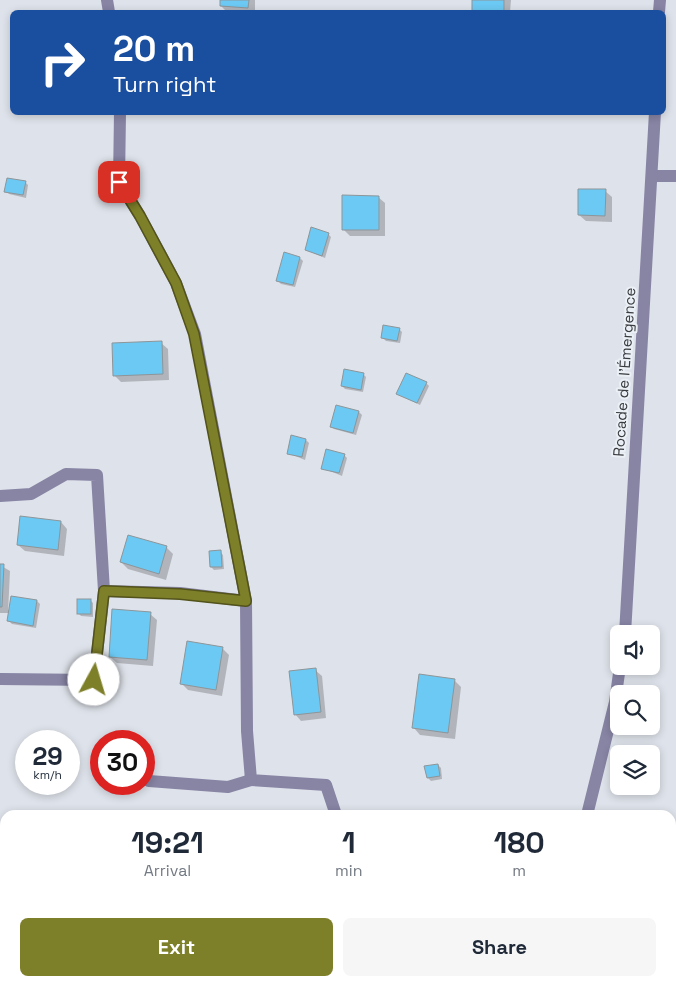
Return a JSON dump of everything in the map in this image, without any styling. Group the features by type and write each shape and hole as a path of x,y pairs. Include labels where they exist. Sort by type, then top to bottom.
{"street":[{"path":"120,115 119,182 140,216 176,283 194,334 246,601 248,731 252,780"},
{"name":"Rocade de l'Émergence","path":"626,625 653,176 655,115"},
{"path":"653,176 676,176"},
{"path":"0,496 31,494 66,474 97,475 104,591 94,680 0,679"},
{"path":"104,591 180,594 246,601"},
{"path":"588,810 615,702 619,675"},
{"path":"155,781 228,787 252,780 326,785 334,810"}],"building":[{"path":"220,0 249,0 248,8 220,6"},
{"path":"472,0 504,0 504,10 472,10"},
{"path":"7,178 26,181 23,195 4,192"},
{"path":"578,189 606,189 605,216 578,215"},
{"path":"342,195 379,196 379,230 342,230"},
{"path":"311,227 329,233 322,256 305,250"},
{"path":"284,252 300,257 293,285 276,281"},
{"path":"383,325 400,328 397,341 381,338"},
{"path":"162,341 163,374 113,376 112,343"},
{"path":"344,369 364,373 361,390 341,386"},
{"path":"406,373 427,382 417,403 396,394"},
{"path":"336,405 359,411 353,433 330,427"},
{"path":"291,435 306,439 302,457 287,454"},
{"path":"326,449 345,454 339,473 321,469"},
{"path":"20,516 61,521 58,550 17,545"},
{"path":"128,535 167,546 159,574 120,562"},
{"path":"221,550 222,567 210,567 209,551"},
{"path":"0,564 4,564 2,607 0,607"},
{"path":"11,596 37,600 33,626 7,621"},
{"path":"77,599 91,599 91,614 77,614"},
{"path":"112,609 151,612 147,660 109,657"},
{"path":"187,641 223,647 216,690 180,684"},
{"path":"316,668 321,712 294,715 289,671"},
{"path":"419,674 455,679 448,733 412,728"},
{"path":"438,764 440,776 427,778 424,766"}],"route":[{"path":"94,680 104,591 180,594 246,601 194,334 176,283 140,216 119,182"}]}
